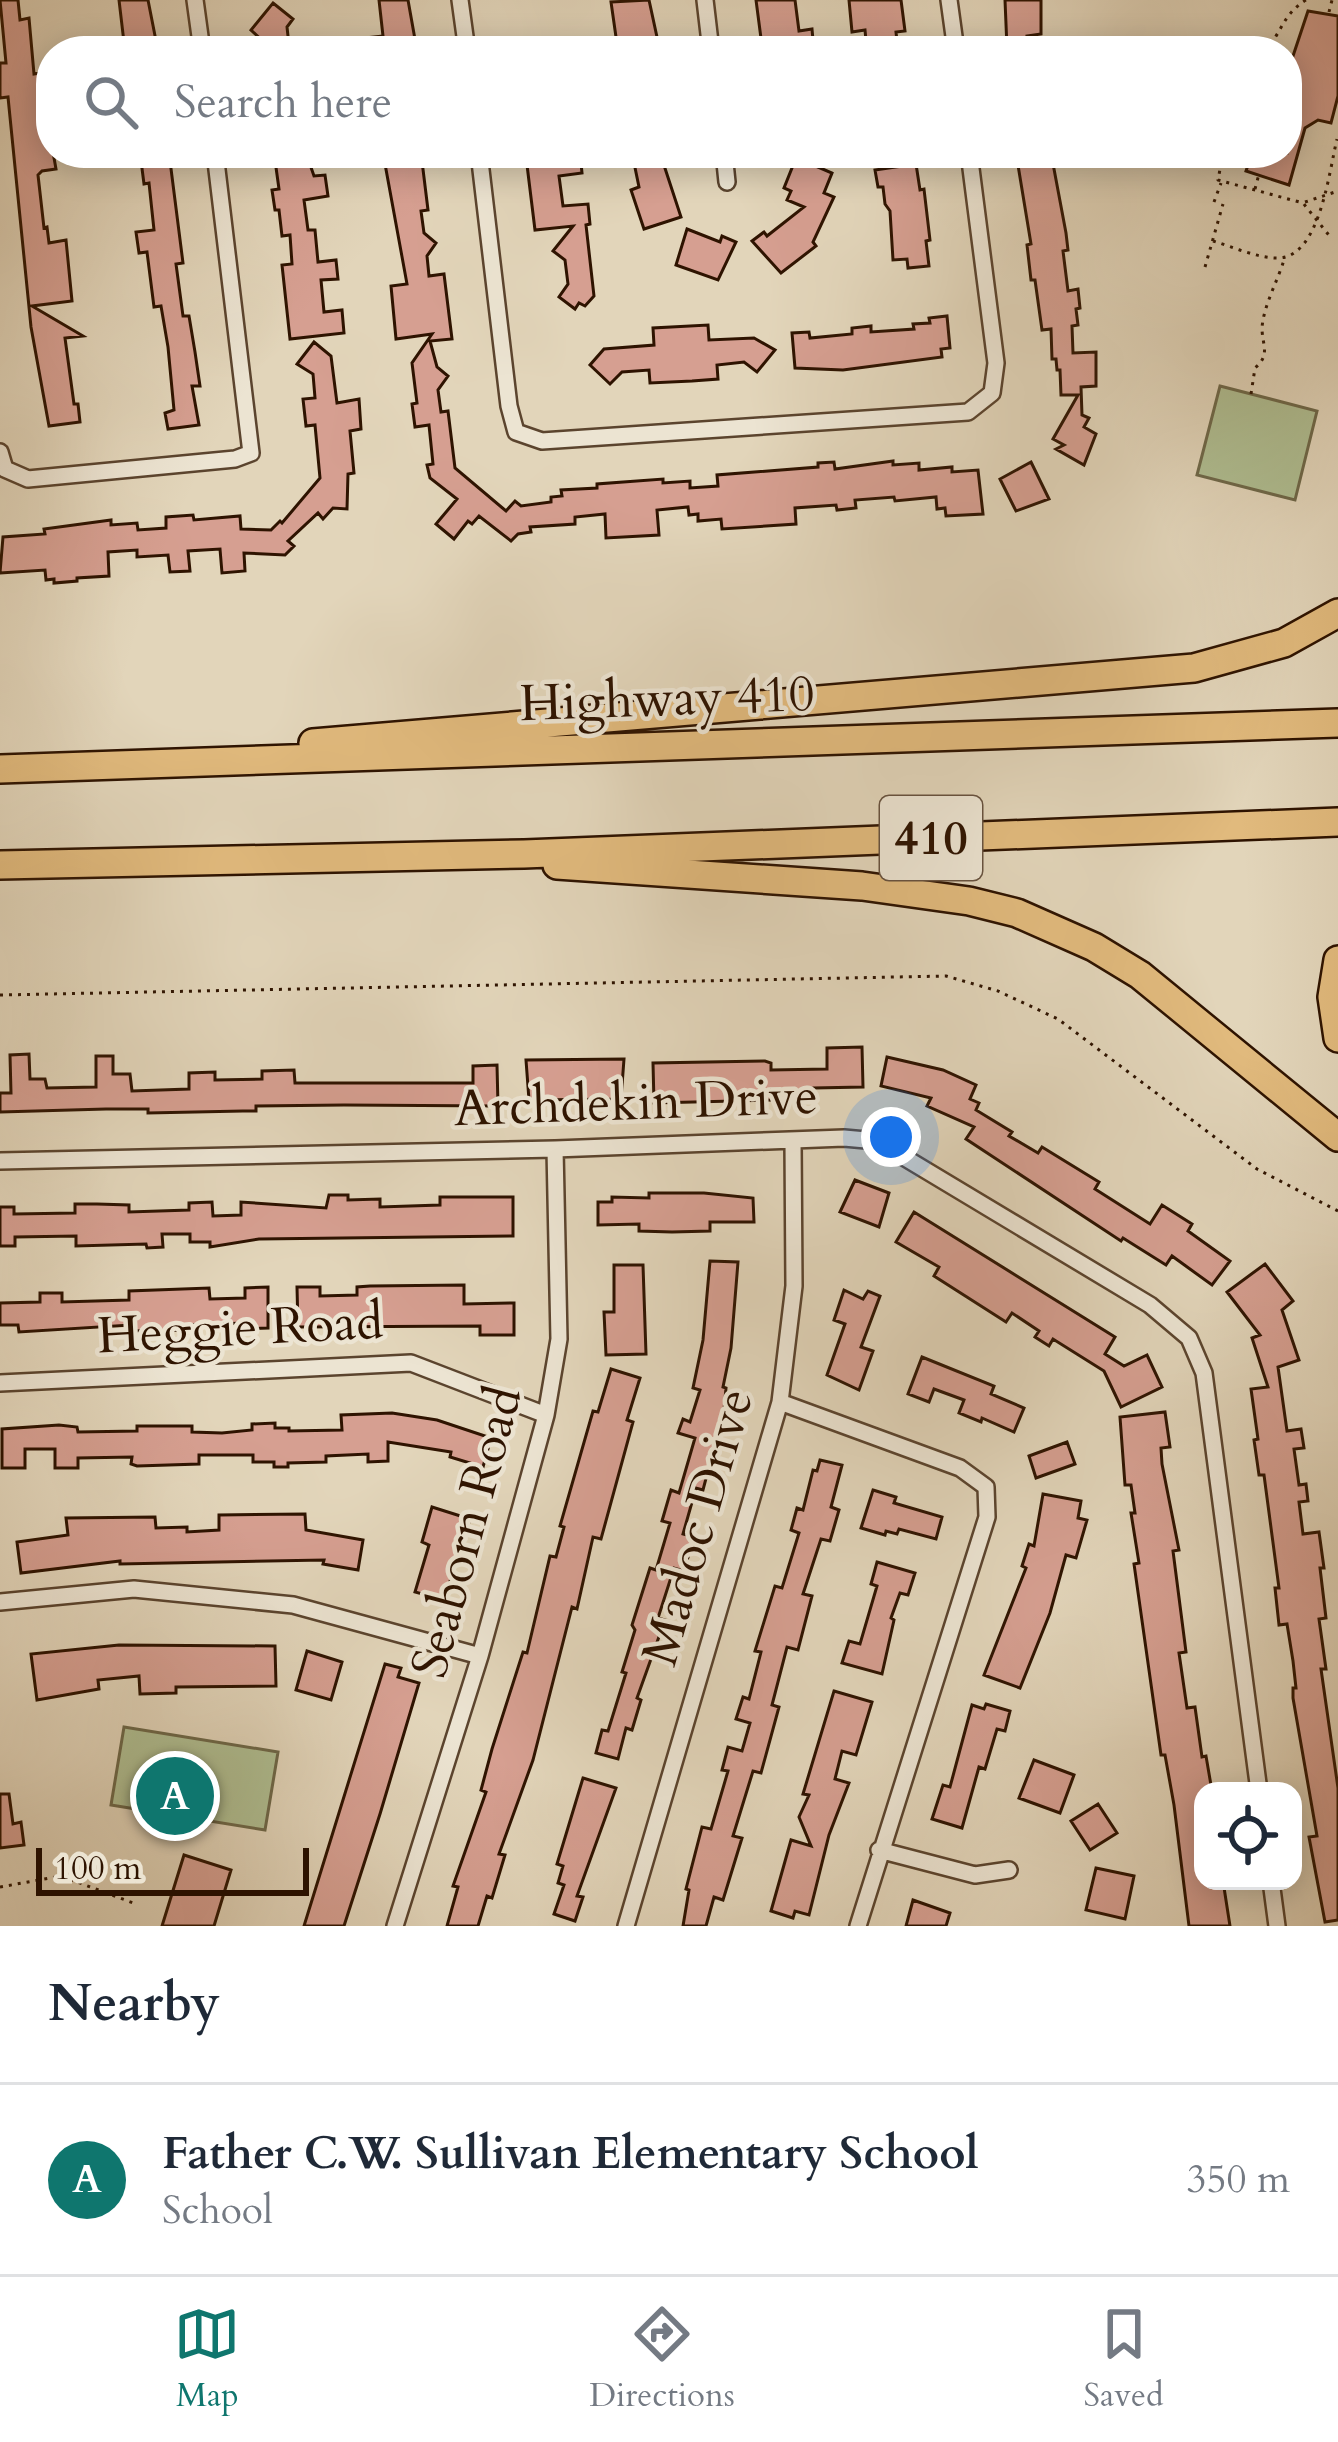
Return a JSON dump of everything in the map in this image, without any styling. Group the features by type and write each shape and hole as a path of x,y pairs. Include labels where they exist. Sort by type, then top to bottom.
{"highway":[{"path":"269,762 305,743 1193,668 1284,643 1338,613"},
{"name":"Highway 410","path":"0,769 1338,723"},
{"name":"410","path":"0,865 524,854 1338,822"},
{"path":"524,854 567,869 862,886 1017,913 1094,947 1140,975 1338,1137"},
{"path":"1338,960 1332,997 1338,1038"}],"street":[{"path":"196,0 200,36"},
{"path":"460,0 464,36"},
{"path":"705,0 709,36"},
{"path":"949,0 954,36"},
{"path":"0,452 5,469 28,479 236,459 251,453 217,168"},
{"path":"481,168 509,406 516,432 542,442 968,412 992,393 996,363 971,168"},
{"path":"726,168 727,182"},
{"name":"Madoc Drive","path":"626,1926 781,1402 794,1286 793,1141"},
{"name":"Archdekin Drive","path":"0,1161 877,1141 1150,1304 1189,1338 1204,1373 1258,1782"},
{"name":"Seaborn Road","path":"395,1926 480,1656 546,1414 559,1339 555,1150"},
{"name":"Heggie Road","path":"0,1383 411,1363 546,1414"},
{"path":"781,1402 960,1468 986,1487 987,1517 858,1926"},
{"path":"0,1602 134,1589 293,1605 480,1656"},
{"path":"879,1850 975,1875 1009,1870"},
{"path":"1272,1890 1277,1926"}],"path":[{"path":"1277,36 1288,12 1306,0"},
{"path":"1328,11 1335,0"},
{"path":"1213,241 1274,259 1296,254 1311,239 1337,139"},
{"path":"1219,168 1217,176 1222,182 1303,203 1338,191"},
{"path":"1255,191 1259,174"},
{"path":"1214,202 1222,182"},
{"path":"1303,203 1332,239"},
{"path":"1205,268 1223,204"},
{"path":"1251,394 1255,368 1263,362 1262,329 1285,258"},
{"path":"0,995 946,976 998,991 1058,1019 1257,1169 1338,1211"},
{"path":"0,1887 61,1876 136,1904"}],"green space":[{"path":"1220,386 1317,411 1295,500 1197,475"},
{"path":"124,1727 278,1752 265,1830 111,1805"}],"building":[{"path":"0,0 18,0 20,20 29,18 36,74 36,168 56,169 38,175 44,228 49,243 66,240 72,301 32,306 83,336 65,338 80,422 49,426 31,327 8,97 0,98 0,63 6,63"},
{"path":"119,0 148,0 155,36 123,36"},
{"path":"379,0 408,0 414,36 383,36"},
{"path":"649,0 657,36 616,36 611,2"},
{"path":"756,0 795,0 799,31 812,29 813,36 761,36"},
{"path":"849,0 901,0 905,31 896,32 896,36 852,32"},
{"path":"1005,0 1041,0 1041,34 1006,36"},
{"path":"273,3 293,19 288,36 257,36 251,30"},
{"path":"1308,11 1338,16 1338,96 1331,123 1318,120 1305,128 1302,139 1302,36"},
{"path":"142,168 171,168 183,263 176,264 200,386 192,386 199,425 168,429 165,413 174,410 168,347 161,306 154,307 147,252 139,253 136,232 154,230 149,183 144,184"},
{"path":"276,168 311,168 314,176 325,175 328,196 304,200 308,230 315,230 318,262 336,260 338,279 321,280 324,312 342,310 344,333 290,339 282,265 292,264 290,235 282,236 279,210 275,210 272,190 279,189"},
{"path":"386,168 423,168 428,210 421,211 424,233 436,243 427,256 429,276 444,274 452,339 430,341 437,367 448,376 438,390 441,412 448,411 455,468 506,511 515,501 521,506 551,502 551,497 562,496 561,490 597,488 597,484 663,479 663,483 690,481 690,488 718,486 717,475 818,467 818,463 834,462 835,469 893,461 893,465 919,463 919,470 978,470 983,514 946,516 945,508 937,509 936,497 895,501 894,497 855,500 856,508 795,508 796,524 722,529 721,519 698,521 698,514 689,515 688,507 657,510 659,535 606,538 605,514 575,517 575,524 530,527 531,532 511,541 479,516 472,524 468,521 454,539 436,524 457,499 430,478 429,425 415,427 412,404 417,403 412,363 432,334 396,339 391,286 407,284"},
{"path":"527,168 582,168 582,173 559,176 563,206 588,204 594,296 585,306 579,303 575,309 559,297 568,284 565,260 553,251 573,226 535,230"},
{"path":"635,168 665,168 681,217 644,229 631,190 639,187"},
{"path":"792,168 832,173 824,193 834,197 813,242 816,246 781,273 752,241 764,232 767,236 804,207 787,200 791,191 784,188"},
{"path":"917,168 920,190 924,189 929,266 908,268 907,259 893,260 890,211 875,170"},
{"path":"1018,168 1054,168 1068,250 1063,251 1068,291 1078,289 1080,308 1076,309 1078,325 1072,326 1073,353 1096,352 1096,386 1081,387 1082,415 1089,418 1084,427 1096,434 1084,465 1056,449 1064,445 1053,439 1078,395 1061,395 1051,329 1042,330 1035,280 1031,280 1027,245 1031,244"},
{"path":"1247,168 1294,168 1289,185"},
{"path":"687,229 720,242 722,236 736,242 718,280 676,265"},
{"path":"947,316 950,348 941,349 942,357 843,370 795,368 792,333 809,332 810,338 852,334 852,328 871,326 871,332 914,329 913,324"},
{"path":"708,325 709,340 754,338 775,350 757,372 744,362 717,365 718,379 650,383 649,370 622,372 610,384 590,365 604,349 654,345 653,328"},
{"path":"314,342 331,356 337,403 359,399 361,429 350,431 354,473 348,474 347,509 333,508 323,519 318,513 288,541 294,546 285,555 244,553 245,571 222,573 220,549 188,551 190,571 170,572 168,555 137,557 137,550 108,552 109,576 54,583 54,579 46,580 45,570 0,573 3,537 45,534 44,529 111,520 111,525 137,523 138,530 166,528 166,517 193,515 194,520 240,516 241,529 271,530 282,523 320,478 315,425 306,426 303,399 315,398 313,374 297,364"},
{"path":"1031,462 1049,499 1016,511 1000,479"},
{"path":"862,1047 863,1087 814,1088 815,1099 654,1103 653,1063 765,1061 771,1063 771,1070 827,1069 827,1048"},
{"path":"29,1054 30,1079 45,1079 47,1088 96,1087 96,1056 113,1056 113,1074 130,1074 132,1091 189,1089 189,1073 215,1072 215,1080 262,1079 262,1071 294,1070 295,1083 473,1083 473,1066 497,1065 498,1106 0,1112 0,1093 11,1093 10,1055"},
{"path":"887,1057 943,1070 976,1085 970,1099 979,1103 976,1110 1012,1132 1009,1136 1038,1153 1042,1147 1099,1182 1095,1189 1150,1224 1162,1205 1192,1224 1188,1231 1230,1261 1212,1285 1172,1256 1166,1265 1121,1241 966,1139 974,1127 927,1106 931,1098 881,1086"},
{"path":"624,1059 621,1099 529,1100 526,1060"},
{"path":"855,1180 889,1193 879,1227 840,1212"},
{"path":"649,1193 753,1198 754,1222 710,1222 710,1231 672,1232 639,1231 639,1224 598,1225 598,1202 612,1202 612,1197 649,1198"},
{"path":"329,1195 380,1199 380,1207 440,1205 440,1197 513,1197 513,1236 259,1239 210,1247 210,1242 190,1242 190,1234 162,1234 163,1247 76,1246 76,1236 15,1237 15,1246 0,1246 0,1207 14,1207 14,1214 75,1213 75,1204 129,1205 129,1212 189,1210 189,1203 212,1202 213,1216 241,1215 241,1202 326,1208"},
{"path":"914,1212 1115,1337 1105,1354 1124,1366 1147,1355 1162,1387 1121,1407 1104,1371 1053,1339 1049,1346 1035,1337 1039,1331 1012,1313 1006,1322 934,1276 939,1267 896,1242"},
{"path":"710,1261 738,1262 724,1410 703,1490 696,1488 683,1534 694,1537 684,1571 674,1568 658,1618 665,1620 637,1698 641,1700 632,1730 626,1728 618,1759 596,1753 626,1673 622,1672 635,1630 632,1625 650,1568 656,1570 670,1523 662,1521 671,1490 679,1493 695,1438 678,1433 683,1419 690,1422 700,1390 693,1388"},
{"path":"1265,1264 1293,1301 1282,1310 1299,1360 1278,1367 1287,1431 1301,1429 1304,1448 1294,1449 1299,1485 1306,1484 1308,1501 1299,1502 1303,1534 1319,1532 1324,1568 1320,1568 1326,1618 1319,1619 1326,1669 1321,1669 1338,1788 1338,1920 1325,1922 1309,1837 1317,1836 1293,1698 1293,1661 1287,1624 1279,1625 1275,1588 1279,1588 1264,1475 1259,1475 1254,1440 1258,1439 1251,1389 1268,1387 1252,1338 1260,1335 1227,1292"},
{"path":"614,1265 643,1265 646,1354 606,1355 604,1312 614,1312"},
{"path":"464,1285 464,1304 514,1303 514,1335 480,1335 480,1326 298,1327 297,1287 320,1287 320,1296 357,1295 357,1287 370,1286"},
{"path":"268,1287 268,1328 245,1329 245,1323 185,1325 185,1330 130,1331 130,1325 19,1332 18,1325 0,1325 0,1303 40,1302 40,1293 62,1293 62,1302 129,1300 129,1291 209,1288 210,1299 245,1298 245,1288"},
{"path":"844,1290 863,1299 868,1291 880,1296 861,1347 873,1351 859,1390 827,1375 845,1324 834,1320"},
{"path":"922,1357 994,1386 991,1394 1024,1408 1014,1432 959,1413 964,1400 934,1389 929,1402 908,1394"},
{"path":"611,1369 640,1378 601,1539 593,1537 533,1760 499,1854 505,1855 492,1898 487,1896 478,1926 447,1926 458,1887 453,1886 486,1792 481,1790 492,1749 523,1652 527,1653 550,1556 556,1557 564,1527 560,1526 593,1411 598,1412"},
{"path":"1165,1412 1170,1447 1161,1448 1162,1464 1179,1550 1173,1551 1186,1652 1179,1653 1187,1708 1195,1707 1210,1782 1194,1782 1194,1890 1224,1890 1230,1926 1189,1926 1134,1564 1139,1563 1131,1513 1135,1513 1131,1485 1125,1485 1120,1417"},
{"path":"392,1413 437,1420 491,1438 483,1467 450,1457 451,1452 388,1442 388,1461 368,1462 368,1454 326,1456 326,1462 274,1467 274,1462 253,1462 253,1455 199,1455 199,1464 137,1466 131,1464 132,1457 78,1458 78,1468 55,1468 55,1449 25,1449 25,1468 2,1468 2,1429 59,1425 77,1427 78,1432 192,1426 192,1432 222,1433 275,1423 275,1428 289,1431 342,1430 341,1415"},
{"path":"1067,1442 1075,1464 1036,1478 1029,1456"},
{"path":"820,1460 842,1465 831,1507 839,1510 830,1541 821,1539 803,1594 812,1596 798,1650 787,1647 772,1705 779,1707 761,1773 753,1771 733,1836 742,1838 723,1900 714,1897 706,1926 683,1926 686,1889 702,1827 711,1829 728,1771 722,1770 728,1747 742,1751 750,1723 736,1719 743,1697 749,1699 761,1652 755,1651 775,1586 782,1588 799,1533 791,1530 797,1508 803,1510"},
{"path":"873,1490 896,1497 894,1503 942,1517 936,1539 899,1529 897,1534 886,1531 885,1535 861,1528"},
{"path":"1043,1494 1081,1501 1078,1518 1087,1520 1076,1558 1066,1555 1050,1613 1020,1688 984,1675 1026,1568 1022,1566 1029,1544 1034,1546"},
{"path":"432,1507 470,1519 444,1600 415,1592 429,1545 422,1542"},
{"path":"305,1514 306,1530 363,1540 358,1570 323,1564 324,1560 120,1561 21,1573 17,1542 68,1535 66,1518 155,1517 156,1528 187,1527 187,1532 219,1530 219,1515"},
{"path":"877,1562 915,1573 908,1595 900,1593 891,1618 882,1674 842,1663 849,1641 860,1644 877,1586 871,1584"},
{"path":"119,1645 275,1646 276,1686 176,1687 176,1693 140,1694 139,1676 98,1680 99,1689 37,1700 31,1654"},
{"path":"307,1651 342,1662 331,1700 296,1690"},
{"path":"385,1664 401,1668 398,1677 419,1683 380,1814 344,1926 304,1926"},
{"path":"834,1691 872,1702 856,1755 842,1751 835,1779 849,1783 829,1835 809,1915 795,1911 793,1918 771,1911 791,1840 811,1846 799,1817 809,1795 803,1794"},
{"path":"986,1704 1010,1711 1005,1731 997,1729 985,1769 979,1767 962,1828 932,1819 943,1785 950,1787 972,1705 984,1709"},
{"path":"1034,1760 1074,1775 1060,1813 1019,1798"},
{"path":"583,1778 616,1788 577,1896 583,1897 575,1921 554,1914 564,1885 558,1883 563,1866 557,1864"},
{"path":"0,1794 9,1794 13,1824 21,1822 24,1845 0,1848"},
{"path":"1098,1804 1117,1833 1090,1850 1071,1821"},
{"path":"184,1855 231,1870 214,1926 162,1926"},
{"path":"1096,1868 1134,1876 1125,1919 1086,1910"},
{"path":"913,1900 950,1913 946,1926 906,1926"}],"place":[{"name":"Father C.W. Sullivan Elementary School","path":"175,1796"}]}
